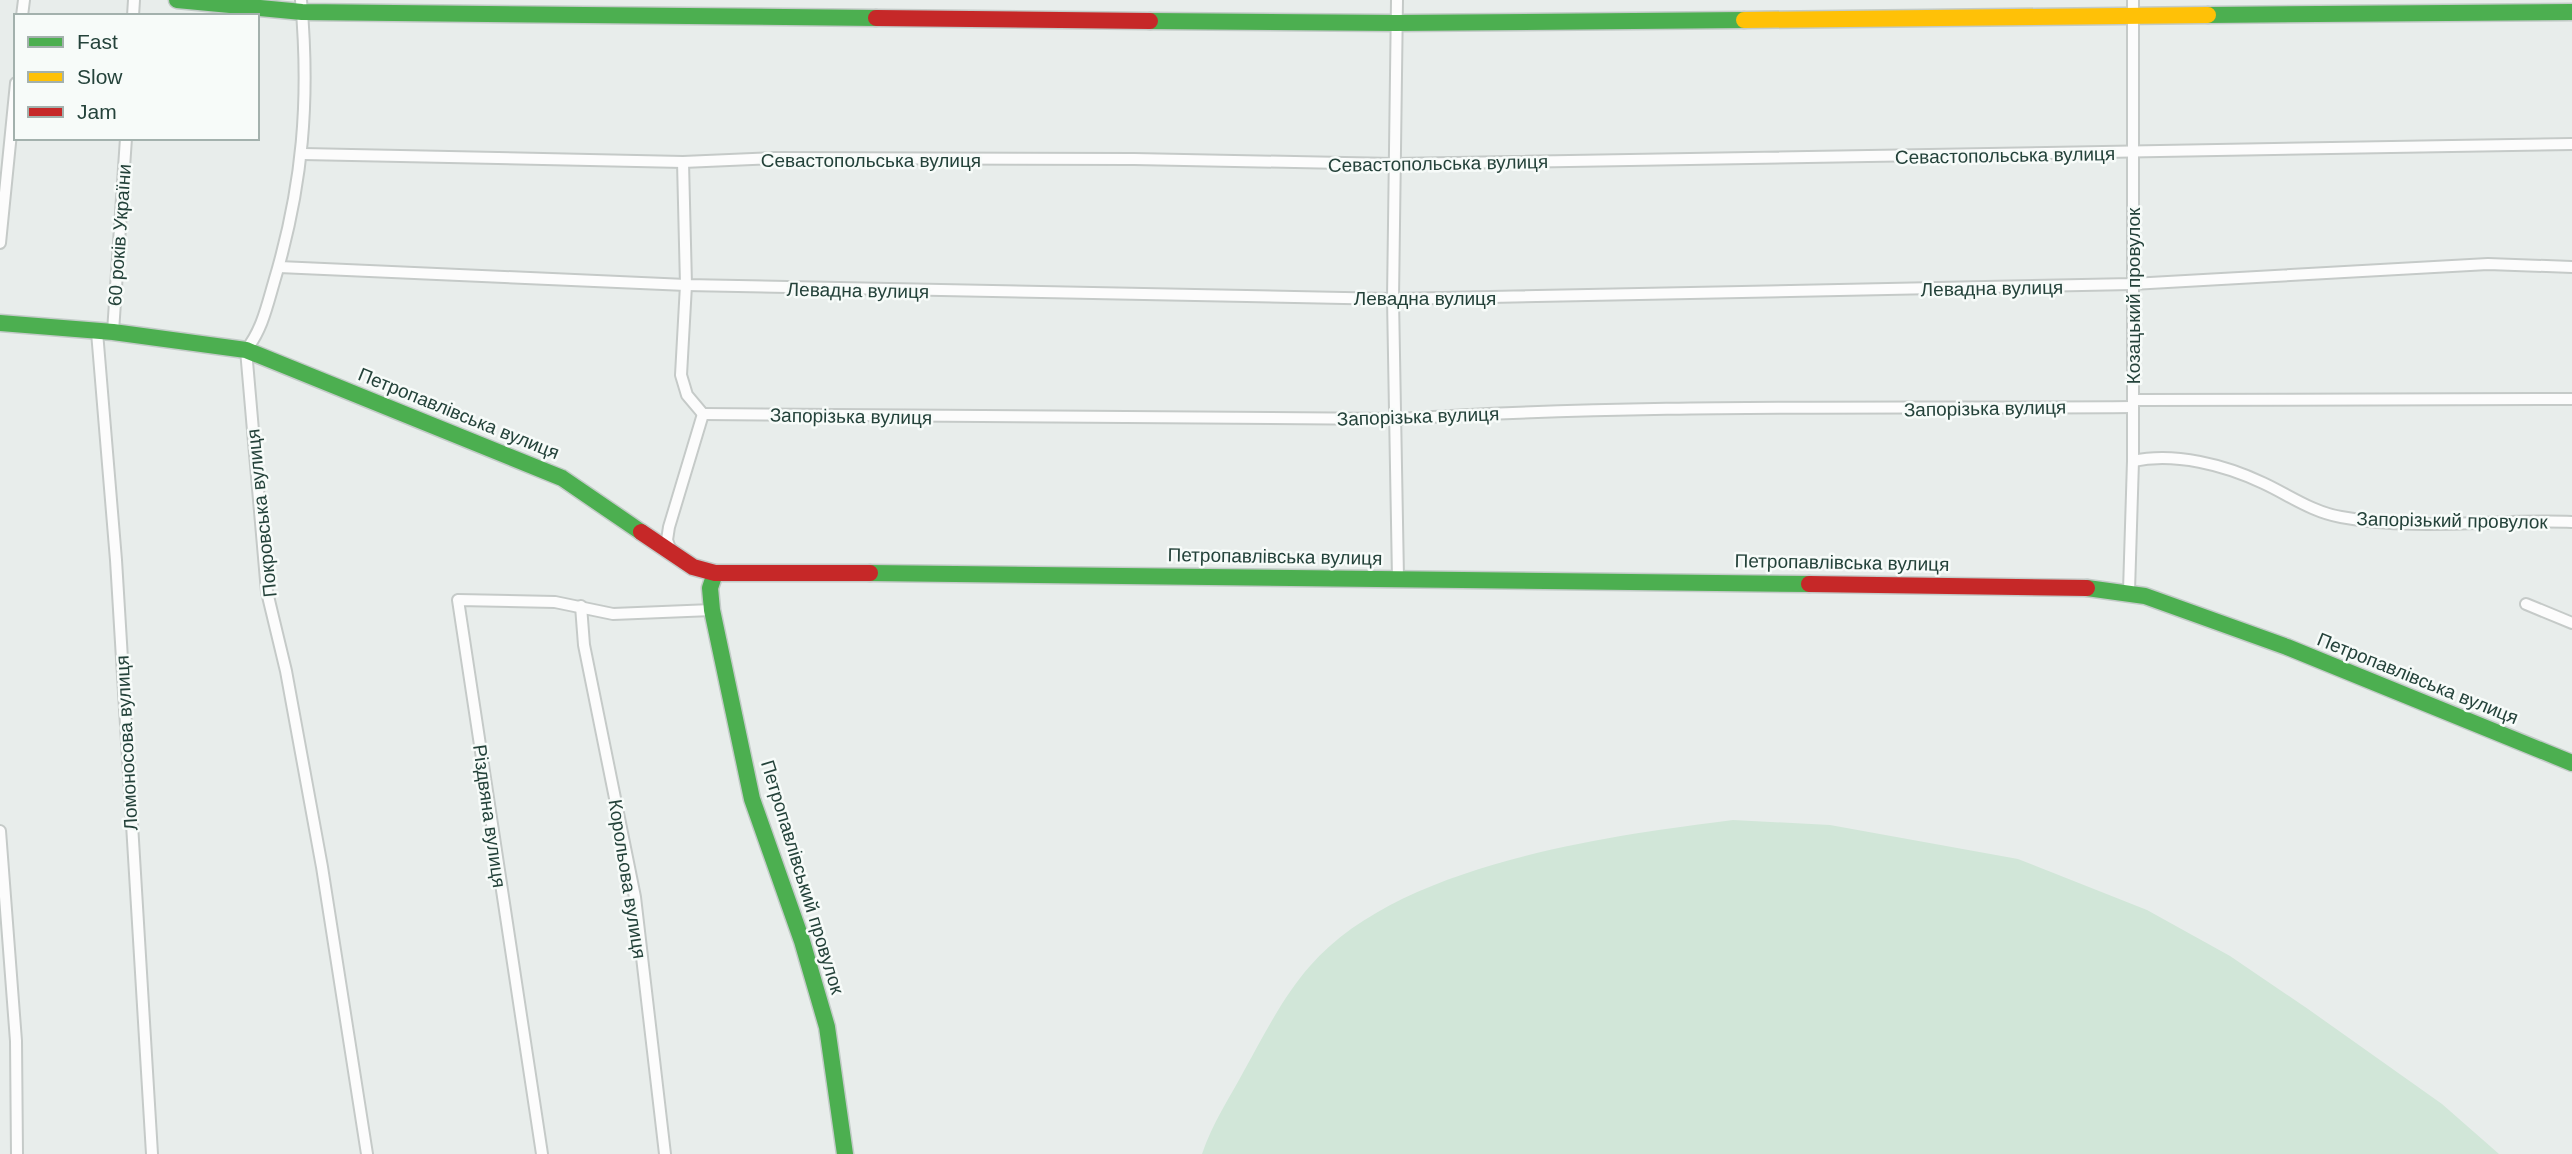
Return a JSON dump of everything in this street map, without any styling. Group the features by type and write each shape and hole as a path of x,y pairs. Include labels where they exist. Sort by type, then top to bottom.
{"street":[{"path":"177,0 302,6 1396,23 2133,7 2572,12"},
{"path":"1397,0 1393,299 1398,419 1398,578"},
{"path":"246,350 258,335 279,267 303,154 306,78 302,6"},
{"name":"Козацький провулок","path":"2129,591 2134,403 2133,7"},
{"path":"0,243 14,103"},
{"name":"60 років України","path":"105,332 126,140"},
{"name":"Севастопольська вулиця","path":"303,154 683,162 775,158 1394,164 2572,144"},
{"path":"673,554 667,540 668,527 703,414 687,395 681,375 686,285 683,162"},
{"name":"Левадна вулиця","path":"279,267 686,285 1393,299 2132,284 2474,265 2572,267"},
{"name":"Петропавлівська вулиця","path":"0,323 105,332 246,350 562,478 693,567 715,573 2078,586 2129,591 2287,647 2572,763"},
{"name":"Ломоносова вулиця","path":"105,332 152,1154"},
{"name":"Покровська вулиця","path":"246,350 267,592 286,671 324,881 367,1154"},
{"name":"Запорізька вулиця","path":"703,414 1398,419 1498,413 1718,408 2572,400"},
{"name":"Запорізький провулок","path":"2133,461 2167,457 2234,471 2315,510 2341,517 2417,522 2572,523"},
{"name":"Петропавлівський провулок","path":"715,573 710,588 712,610 752,799 828,1027 845,1154"},
{"name":"Різдвяна вулиця","path":"542,1154 458,600 581,606"},
{"path":"2526,604 2572,622"},
{"path":"581,606 612,614 712,610"},
{"name":"Корольова вулиця","path":"581,606 584,645 635,897 665,1154"},
{"path":"0,831 16,1041 17,1154"}],"green space":[{"path":"1733,820 1830,825 2018,859 2147,910 2230,956 2308,1009 2442,1104 2499,1154 1202,1154 1222,1111 1283,1002 1310,966 1348,931 1395,902 1449,879 1507,861 1626,835"}],"traffic: fast":[{"path":"177,0 302,12 876,18"},
{"path":"2208,15 2572,12"},
{"path":"1150,21 1396,23 1744,20"},
{"path":"0,323 113,332 246,350 562,478 641,532"},
{"path":"715,573 710,588 712,610 752,799 802,941 827,1027 845,1154"},
{"path":"870,573 1809,584"},
{"path":"2087,588 2145,596 2287,647 2572,763"}],"traffic: slow":[{"path":"1744,20 2208,15"}],"traffic: jam":[{"path":"876,18 1150,21"},
{"path":"641,532 693,567 715,573 870,573"},
{"path":"1809,584 2087,588"}]}
